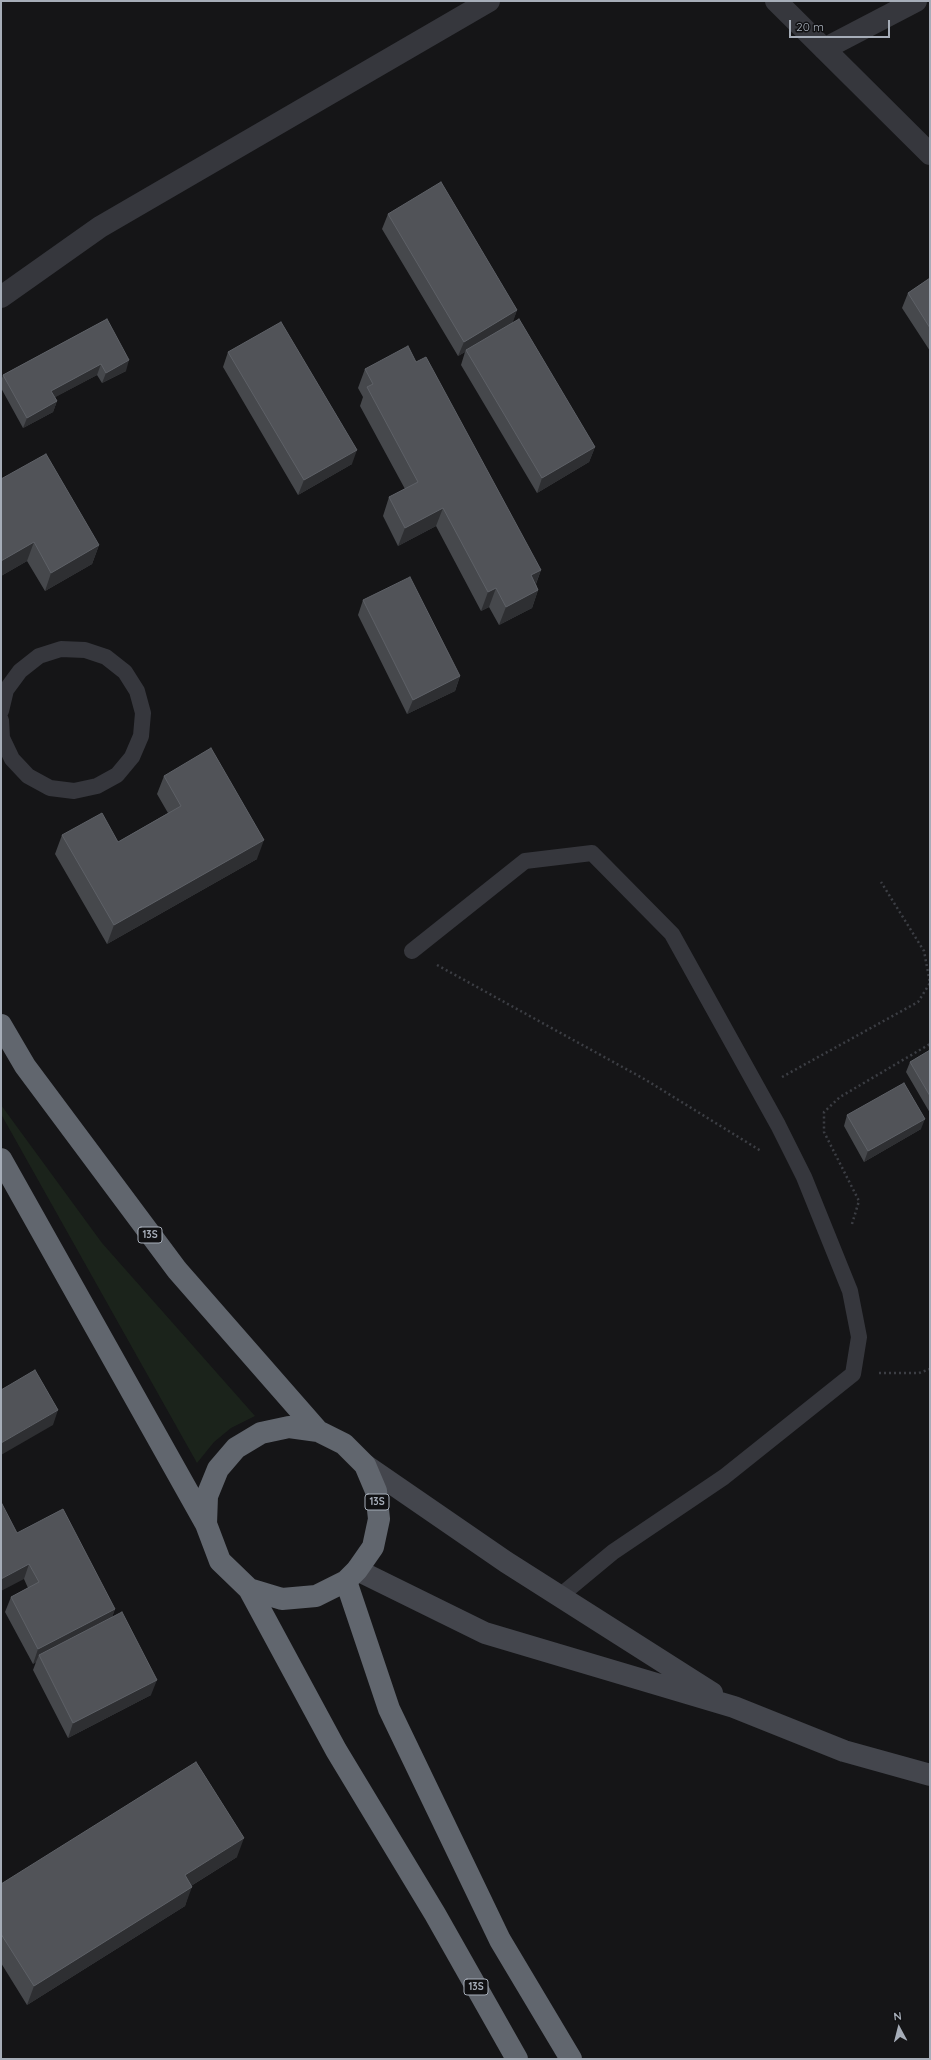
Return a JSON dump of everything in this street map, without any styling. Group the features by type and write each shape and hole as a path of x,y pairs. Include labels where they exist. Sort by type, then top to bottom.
{"highway":[{"name":"13S","path":"1,1025 25,1066 177,1270 318,1431"},
{"name":"13S","path":"1,1159 206,1524 220,1561 249,1589 336,1750 435,1914 517,2059"},
{"name":"13S","path":"206,1524 207,1496 218,1469 236,1448 261,1433 289,1427 318,1431 344,1444 365,1465 376,1491 379,1519 372,1547 352,1576 316,1596 282,1599 249,1589"},
{"path":"352,1576 389,1709 500,1940 571,2059"}],"street":[{"path":"1,297 100,227 489,1"},
{"path":"776,1 930,154"},
{"path":"824,49 916,1"},
{"path":"365,1465 506,1562 734,1707"},
{"path":"352,1576 485,1633 734,1707 844,1751 930,1775"}],"lane":[{"path":"1,711 6,690 20,671 39,656 61,649 85,650 106,657 125,672 137,691 143,713 141,736 132,757 117,775 97,786 74,791 50,788 28,776 12,759 2,738 1,727"},
{"path":"412,951 525,861 592,853 672,934 759,1090 804,1177 850,1291 858,1337 853,1374 724,1477 613,1552 560,1596"}],"path":[{"path":"759,1090 918,1002 930,983 924,952 880,882"},
{"path":"412,951 646,1080 764,1153"},
{"path":"839,1265 859,1201 824,1132 824,1112 840,1097 930,1044"},
{"path":"853,1374 919,1373 930,1368"}],"shaded area":[{"path":"1,1105 102,1243 255,1416 231,1428 214,1442 197,1463 1,1114"}],"building":[{"path":"441,182 517,310 464,342 388,214"},
{"path":"930,278 930,328 908,293"},
{"path":"107,319 129,360 106,373 101,364 51,391 57,401 27,418 3,375"},
{"path":"519,319 595,447 542,478 466,350"},
{"path":"281,322 357,450 304,480 228,352"},
{"path":"408,346 416,362 426,357 541,570 531,575 538,590 506,607 496,588 488,592 443,508 405,528 389,497 418,482 367,387 373,384 365,369"},
{"path":"46,454 99,545 51,573 34,542 1,561 1,479"},
{"path":"410,577 460,676 413,700 363,600"},
{"path":"211,748 264,840 114,925 62,835 102,813 118,842 181,806 164,776"},
{"path":"930,1050 930,1096 910,1062"},
{"path":"904,1083 925,1119 868,1151 847,1115"},
{"path":"35,1370 58,1410 1,1443 1,1390"},
{"path":"1,1502 17,1533 63,1509 115,1609 38,1649 11,1597 39,1582 29,1564 1,1579"},
{"path":"122,1612 157,1680 73,1723 39,1655"},
{"path":"196,1762 244,1838 185,1875 192,1887 34,1986 1,1934 1,1884"}]}
